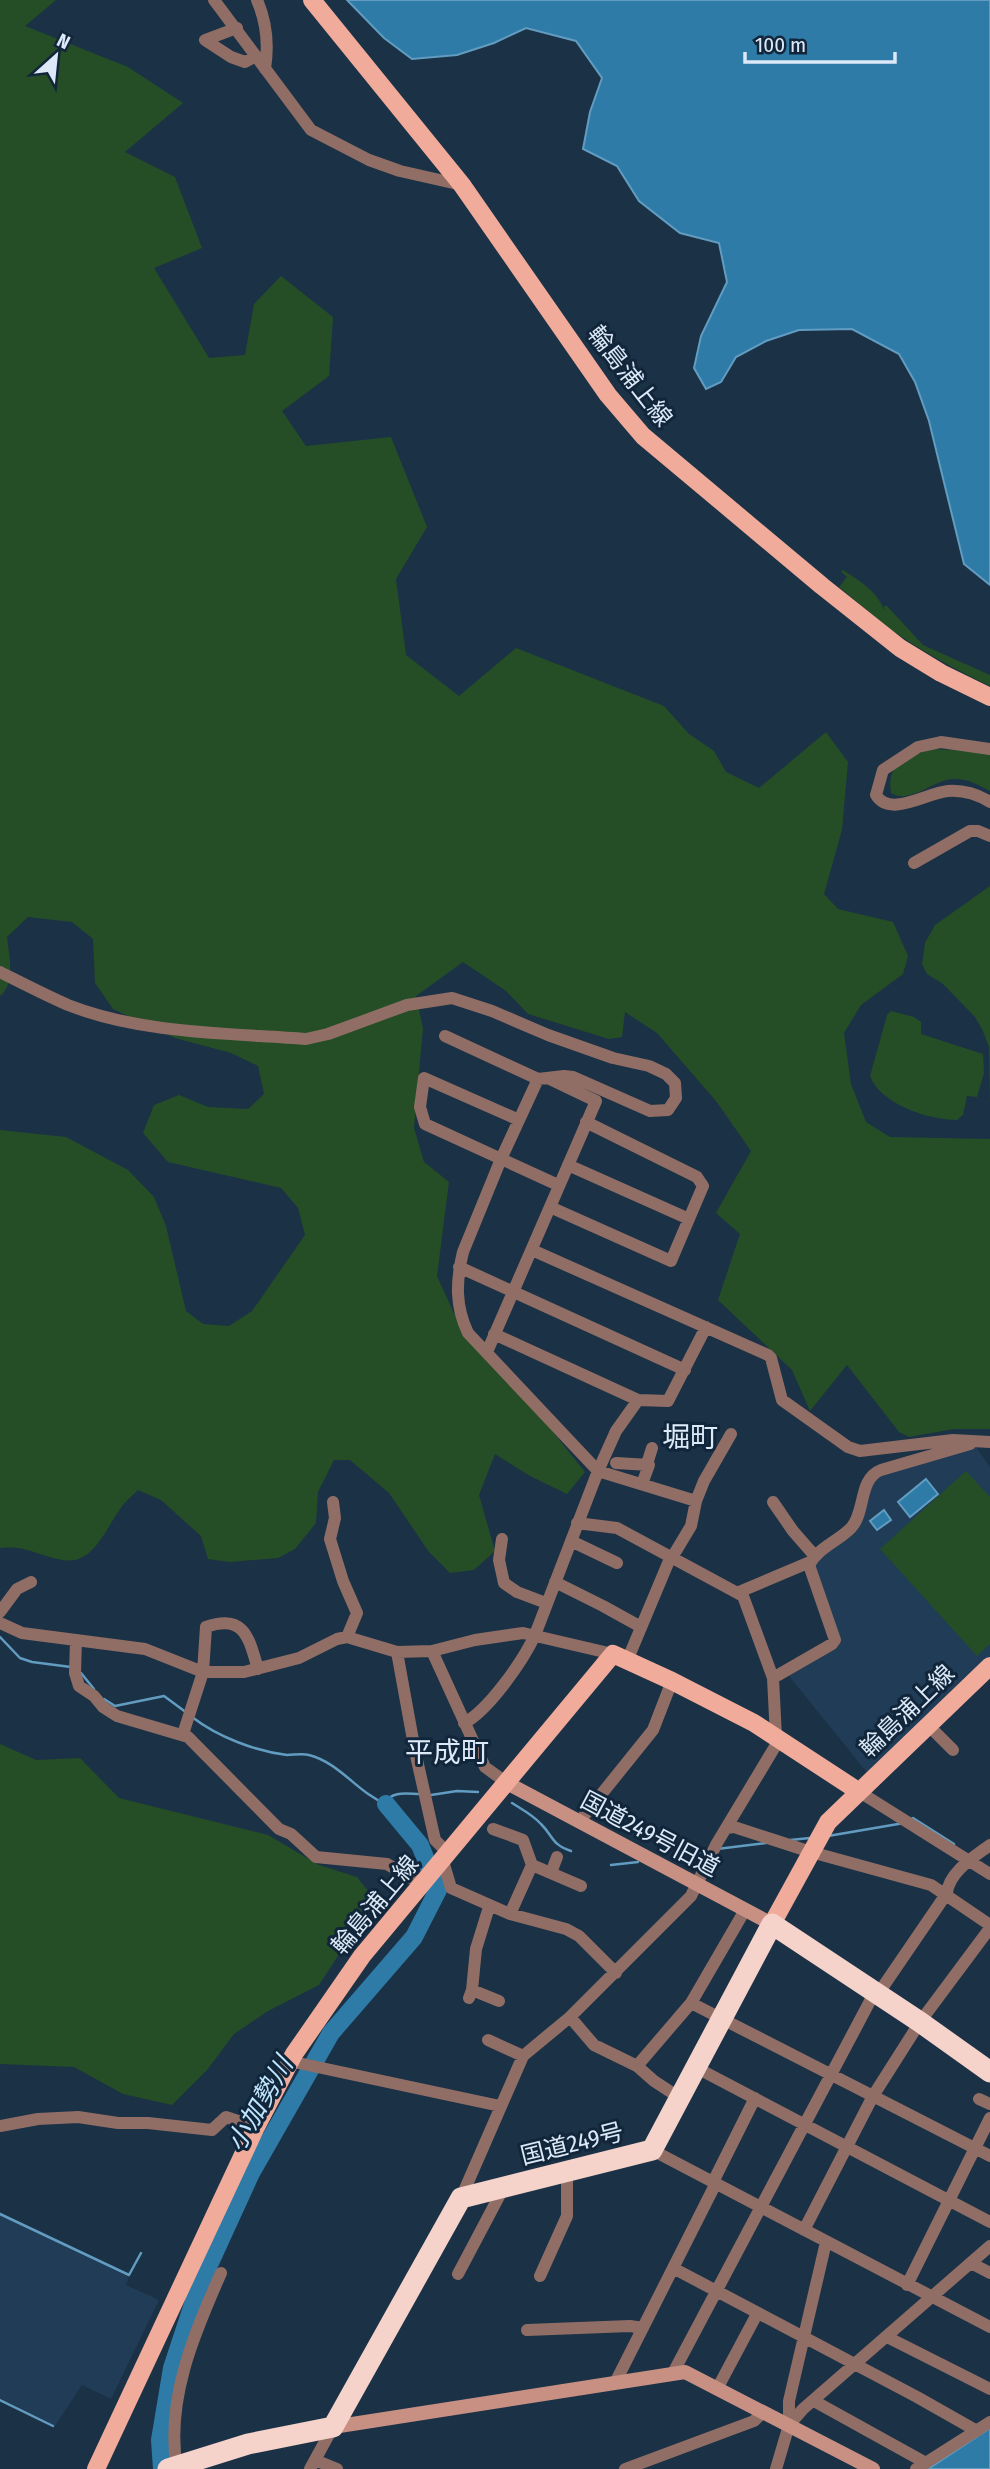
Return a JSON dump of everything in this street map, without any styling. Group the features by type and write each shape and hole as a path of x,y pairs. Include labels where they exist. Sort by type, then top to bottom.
{"highway":[{"path":"772,1924 988,2067"},
{"name":"国道249号","path":"461,2197 652,2150 772,1924"},
{"path":"174,2468 248,2444 333,2427 461,2197"}],"main road":[{"name":"輪島浦上線","path":"313,0 462,185 608,395 643,436 821,586 900,648 990,697"},
{"name":"輪島浦上線","path":"96,2469 256,2127 362,1956 507,1783 620,1658 732,1711 858,1791"},
{"name":"輪島浦上線","path":"772,1924 828,1822 858,1791 986,1677"},
{"path":"104,2452 115,2469"}],"street":[{"path":"214,0 311,130 369,160 400,171 462,185"},
{"path":"257,0 266,21 268,52 265,69"},
{"path":"237,28 205,40 231,57 245,62 256,56"},
{"path":"990,748 941,742 918,747 883,770 876,795 881,802 892,806 944,791 968,792 990,802"},
{"path":"914,863 970,831 990,836"},
{"path":"0,972 68,1005 110,1018 158,1028 306,1039 328,1034 407,1005 452,998 613,1058 660,1070 675,1083 676,1098 668,1110 650,1111 573,1077 544,1079"},
{"path":"445,1036 596,1101 486,1352"},
{"path":"519,1120 424,1078 420,1107 425,1124 558,1185"},
{"path":"544,1079 519,1120 463,1252 459,1314 468,1333 598,1471 696,1501"},
{"path":"550,1207 671,1261 703,1186 697,1177 586,1122"},
{"path":"568,1165 689,1219"},
{"path":"532,1250 768,1355 782,1400 848,1447 860,1451 953,1440 990,1442"},
{"path":"460,1268 685,1370"},
{"path":"495,1334 638,1399 668,1401 706,1327"},
{"path":"464,1723 476,1717 525,1656 598,1471 616,1431 638,1399"},
{"path":"0,1623 22,1633 145,1649 203,1672 244,1672 258,1669 299,1658 337,1639 347,1637 397,1652 432,1651 475,1640 523,1633 620,1658 641,1628 672,1556 691,1526 696,1501 707,1474 731,1434"},
{"path":"739,1592 812,1558 852,1527 868,1481 875,1472 969,1445 973,1441"},
{"path":"642,1484 652,1448"},
{"path":"616,1463 647,1464"},
{"path":"773,1502 812,1558"},
{"path":"333,1503 335,1518 330,1539 343,1581 357,1613 347,1637"},
{"path":"461,2197 523,2056 570,2017 691,1896 717,1843 778,1739 773,1678 743,1596 617,1528 577,1522"},
{"path":"502,1539 499,1560 504,1583 517,1592 546,1603"},
{"path":"571,1541 617,1563"},
{"path":"773,1678 835,1640 808,1565 812,1558"},
{"path":"0,1612 17,1588 31,1582"},
{"path":"555,1582 641,1628"},
{"path":"183,1734 203,1672 206,1626 231,1623 242,1628 249,1639 258,1669"},
{"path":"76,1640 75,1667 79,1686 94,1696 103,1707 117,1716 183,1734 279,1829 290,1834 316,1857 387,1864 423,1885"},
{"path":"432,1651 485,1767 507,1783"},
{"path":"397,1652 425,1797 435,1840 444,1860 451,1888 489,1907 573,1932 616,1973"},
{"path":"579,1822 653,1730 672,1681"},
{"path":"929,1726 953,1750"},
{"name":"国道249号旧道","path":"507,1783 772,1924"},
{"path":"858,1791 905,1822 972,1859 990,1874"},
{"path":"727,1828 734,1827 811,1852 931,1885 947,1893 990,1926 920,2022 873,2096 804,2230"},
{"path":"493,1829 523,1840 532,1865 510,1914"},
{"path":"673,2373 870,2001 878,1994 947,1893 948,1885 972,1859 990,1845"},
{"path":"551,1873 557,1857"},
{"path":"532,1865 581,1886"},
{"path":"489,1907 476,1948 471,1994 499,2001"},
{"path":"637,2066 691,2003 745,1910"},
{"path":"691,2003 990,2156"},
{"path":"570,2017 594,2045 637,2066 680,2098"},
{"path":"488,2040 523,2056"},
{"path":"295,2062 500,2106"},
{"path":"695,2067 990,2222"},
{"path":"615,2382 714,2187 713,2182 755,2098"},
{"path":"0,2126 38,2119 78,2117 118,2123 148,2123 212,2130 226,2117 256,2127"},
{"path":"907,2285 990,2118"},
{"path":"652,2150 990,2327"},
{"path":"540,2276 567,2216 567,2172"},
{"path":"458,2274 504,2187"},
{"path":"776,2469 789,2425 789,2401 826,2242"},
{"path":"789,2425 990,2246"},
{"path":"971,2263 990,2273"},
{"path":"673,2269 977,2431"},
{"path":"174,2468 173,2440 181,2380 192,2339 221,2273"},
{"path":"717,2389 757,2314"},
{"path":"527,2330 630,2326 643,2328"},
{"path":"887,2337 990,2389"},
{"path":"337,2469 312,2465 333,2427 685,2372 873,2469"},
{"path":"814,2401 921,2466 990,2422"},
{"path":"625,2469 754,2421 763,2412"}],"shaded area":[{"path":"976,1447 990,1467 990,1659 869,1775 789,1676 839,1645 812,1569 815,1561 855,1529 871,1483 879,1475"},
{"path":"0,2215 129,2277 126,2285 159,2300 111,2399 82,2385 55,2426 0,2398"}],"green space":[{"path":"0,0 56,0 25,26 128,67 183,103 125,152 175,177 202,248 154,268 209,358 245,355 254,304 281,276 333,317 329,376 282,411 306,446 391,437 427,527 396,579 406,655 459,696 516,648 664,706 689,734 714,751 726,772 759,788 826,732 848,762 842,830 824,894 838,909 893,922 908,956 903,974 861,1005 844,1033 851,1084 866,1122 890,1137 990,1139 990,1429 954,1429 909,1437 899,1432 847,1365 810,1411 792,1370 718,1300 740,1234 716,1213 751,1151 716,1101 657,1033 625,1012 622,1037 609,1039 528,1014 506,991 463,962 416,996 423,1028 414,1128 424,1162 449,1182 437,1276 462,1331 530,1403 585,1472 567,1494 530,1476 495,1454 479,1495 495,1551 474,1570 450,1573 429,1552 389,1493 350,1460 334,1460 318,1492 316,1523 295,1549 278,1558 229,1562 208,1559 201,1536 161,1500 138,1490 123,1505 99,1542 83,1557 63,1560 25,1549 0,1548 0,1130 66,1137 128,1170 154,1197 166,1226 186,1311 203,1324 229,1326 252,1311 305,1235 298,1208 281,1188 168,1162 143,1133 154,1105 179,1095 208,1107 248,1109 264,1094 258,1066 231,1053 175,1038 113,1009 95,983 93,939 72,922 28,917 7,937 10,976 0,996"},
{"path":"843,570 868,588 878,598 884,611 884,606 887,606 923,645 990,675 990,686 911,643 886,626 885,622 885,625 839,587 847,577 841,572"},
{"path":"932,749 990,752 990,791 968,781 954,779 906,796 891,793 892,774 900,762"},
{"path":"990,886 990,1106 989,1047 982,1029 975,1017 943,984 927,974 922,964 925,943 935,925"},
{"path":"891,1011 914,1017 921,1022 921,1034 983,1054 984,1073 977,1097 967,1096 963,1115 957,1120 933,1117 907,1108 884,1095 875,1086 870,1076 887,1015"},
{"path":"966,1471 990,1497 990,1644 977,1656 880,1549"},
{"path":"0,1744 36,1760 80,1758 119,1798 268,1835 319,1865 357,1877 373,1897 362,1919 319,1985 268,2011 234,2034 207,2070 172,2105 123,2094 74,2067 0,2064"}],"water":[{"path":"347,0 990,0 990,585 964,564 929,421 915,382 899,354 852,329 799,330 766,341 736,357 721,382 706,389 694,368 701,336 727,282 719,243 680,233 639,201 617,166 583,149 590,112 602,78 576,41 526,28 494,43 457,55 412,59 384,38"},
{"path":"926,1479 938,1494 910,1517 898,1502"},
{"path":"884,1510 891,1520 877,1530 870,1521"},
{"path":"990,2428 990,2469 928,2469"}],"waterway":[{"path":"0,1637 20,1658 71,1667"},
{"path":"81,1673 94,1689"},
{"path":"104,1699 115,1706 164,1696 187,1713"},
{"path":"192,1717 213,1731 250,1746 287,1755 306,1754 320,1759 386,1804 388,1799 396,1794 421,1794"},
{"path":"431,1795 457,1791 478,1792"},
{"path":"512,1803 538,1821 556,1843 571,1851"},
{"name":"小加勢川","path":"162,2469 160,2440 172,2368 198,2289 251,2173 331,2033 414,1937 438,1890 420,1845 386,1804"},
{"path":"909,1820 913,1818 954,1844"},
{"path":"828,1836 904,1823"},
{"path":"790,1840 810,1838"},
{"path":"717,1849 766,1843"},
{"path":"676,1856 707,1851"},
{"path":"611,1865 638,1862"},
{"path":"0,2214 129,2275 141,2253"},
{"path":"0,2400 53,2426"}],"district":[{"name":"堀町","path":"690,1437"},
{"name":"平成町","path":"447,1752"}]}
